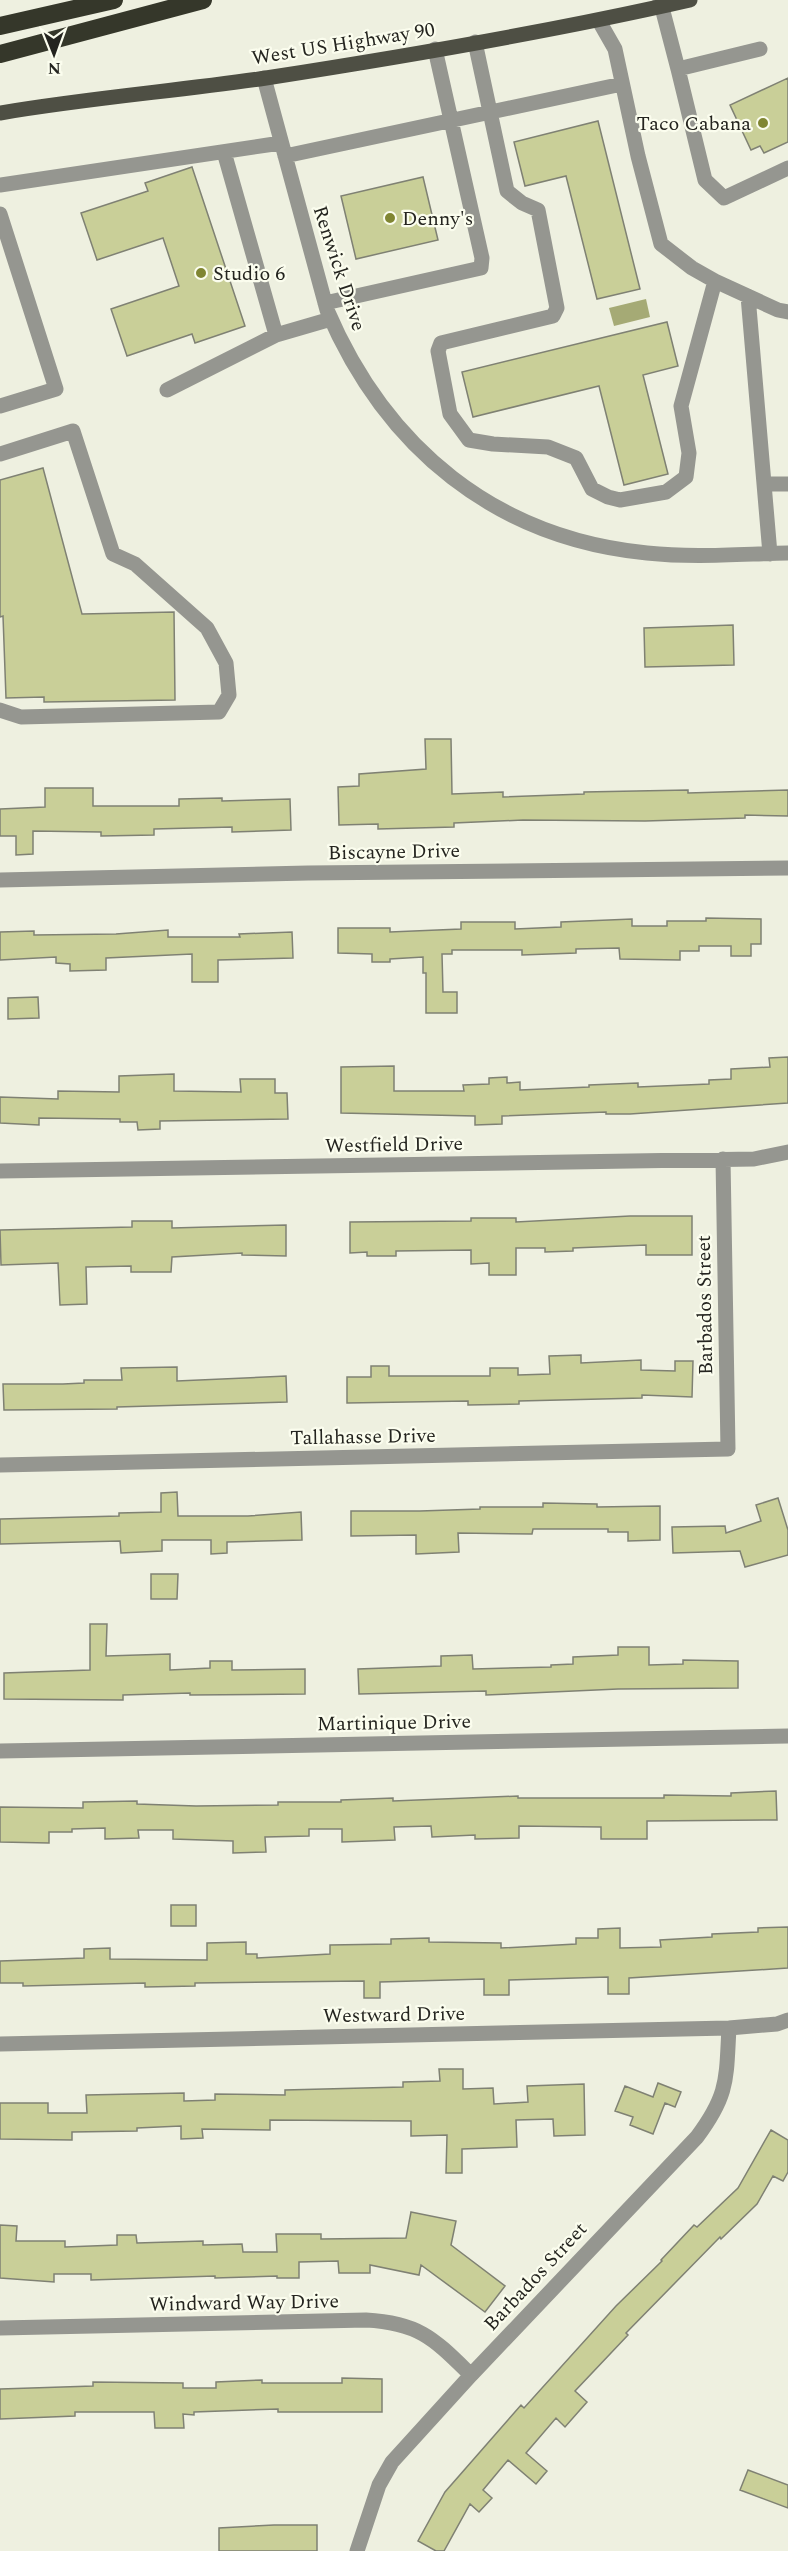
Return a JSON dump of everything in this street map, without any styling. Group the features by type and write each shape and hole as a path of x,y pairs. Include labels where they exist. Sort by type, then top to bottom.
{"highway":[{"path":"0,26 114,0"},
{"path":"0,54 203,0"}],"main road":[{"path":"599,21 646,0"},
{"name":"West US Highway 90","path":"0,113 264,78 599,21 661,3 690,0"}],"street":[{"path":"661,3 705,180 724,198 788,168"},
{"path":"599,21 614,45 661,244 692,268 715,281 778,310 788,312"},
{"path":"475,42 507,191 522,203 538,210 557,308 553,316 441,343 438,351 450,414 469,440 493,444 548,447 576,458 592,489 608,498 620,500 666,492 686,477 689,453 681,406 715,281"},
{"path":"325,303 481,268 482,258 435,49"},
{"path":"678,69 759,49"},
{"name":"Renwick Drive","path":"264,78 331,319 361,379 395,425 421,452 450,477 481,498 514,516 567,537 637,552 689,555 788,553"},
{"path":"0,185 224,152 283,150 451,120 622,84"},
{"path":"224,152 276,334"},
{"path":"0,214 56,389 0,405"},
{"path":"748,296 770,554"},
{"path":"167,390 276,334 331,319"},
{"path":"0,454 73,431 113,554 135,564 207,628 226,663 229,694 219,712 21,717 0,710"},
{"path":"764,484 788,484"},
{"name":"Biscayne Drive","path":"0,880 308,873 788,868"},
{"name":"Westfield Drive","path":"0,1171 754,1159 788,1152"},
{"name":"Barbados Street","path":"723,1159 728,1449"},
{"name":"Tallahasse Drive","path":"0,1465 728,1449"},
{"name":"Martinique Drive","path":"0,1751 788,1736"},
{"name":"Westward Drive","path":"0,2044 729,2028 777,2024 788,2020"},
{"name":"Barbados Street","path":"357,2551 379,2485 392,2462 697,2136 713,2115 722,2098 726,2081 729,2028"},
{"name":"Windward Way Drive","path":"0,2328 355,2320 394,2322 421,2332 437,2342 471,2375"}],"shaded area":[{"path":"646,299 650,317 614,326 609,308"}],"building":[{"name":"Taco Cabana","path":"788,78 788,142 764,153 760,146 751,150 730,105"},
{"path":"598,121 640,289 597,299 566,176 525,186 514,142"},
{"name":"Studio 6","path":"192,167 245,326 195,343 192,334 127,356 111,309 179,286 163,238 97,260 81,213 148,191 145,183"},
{"name":"Denny's","path":"423,177 438,240 356,259 341,196"},
{"path":"667,322 678,366 643,375 668,474 624,485 599,386 473,417 462,372"},
{"path":"43,468 82,614 174,612 175,700 44,702 44,697 6,698 3,616 0,617 0,480"},
{"path":"733,625 734,665 645,667 644,628"},
{"path":"425,739 451,739 452,794 503,792 503,797 584,794 584,792 688,790 688,793 788,790 788,816 745,815 745,818 645,821 523,820 454,823 454,827 378,829 378,824 339,825 338,787 359,786 359,774 426,769"},
{"path":"45,788 93,788 93,806 179,806 179,799 222,798 222,801 290,799 291,830 232,832 232,827 154,829 154,835 101,836 101,832 33,831 33,854 16,855 16,836 0,836 0,809 45,807"},
{"path":"706,918 761,919 761,944 751,944 751,956 731,956 731,946 699,946 699,951 680,951 680,960 620,959 619,948 576,949 576,953 522,955 522,950 452,950 452,954 442,954 443,992 457,992 457,1013 426,1013 426,973 423,973 423,957 372,962 372,954 338,953 338,928 390,928 390,932 461,929 461,922 515,922 515,929 561,927 561,922 632,919 632,926 667,926 667,921 706,921"},
{"path":"168,930 168,937 240,937 239,934 292,932 293,958 218,960 218,982 192,982 192,954 106,958 106,970 70,971 70,964 56,963 56,957 0,960 0,932 34,931 34,935 116,934"},
{"path":"38,997 39,1018 8,1019 8,998"},
{"path":"788,1057 788,1103 630,1114 606,1114 606,1112 502,1116 502,1124 475,1125 475,1116 341,1113 341,1067 394,1066 394,1091 464,1091 463,1085 489,1084 489,1078 507,1077 507,1083 520,1082 520,1090 638,1083 638,1087 709,1084 709,1080 731,1079 731,1069 770,1067 769,1058"},
{"path":"174,1074 174,1091 241,1092 240,1079 275,1079 275,1093 287,1093 288,1119 160,1121 160,1129 138,1130 137,1122 120,1122 120,1119 39,1118 39,1125 0,1123 0,1097 58,1099 58,1091 119,1092 119,1076"},
{"path":"630,1216 692,1216 692,1255 646,1255 646,1245 573,1248 573,1251 545,1252 545,1248 516,1248 516,1275 489,1275 489,1263 471,1264 471,1250 396,1251 396,1256 367,1256 367,1252 350,1253 350,1222 471,1221 471,1218 516,1218 516,1222"},
{"path":"132,1221 172,1221 172,1228 286,1225 286,1256 242,1255 242,1253 172,1257 171,1272 131,1272 131,1266 86,1267 87,1304 60,1305 58,1263 1,1265 0,1230 132,1227"},
{"path":"581,1355 581,1363 641,1360 641,1370 675,1371 675,1361 693,1361 692,1397 642,1395 642,1398 519,1401 519,1404 468,1405 468,1401 347,1403 347,1377 371,1377 371,1366 389,1366 389,1376 490,1376 490,1368 518,1368 518,1375 550,1374 549,1356"},
{"path":"177,1367 177,1381 286,1376 287,1402 117,1407 117,1409 4,1410 3,1384 63,1384 84,1383 84,1380 122,1380 121,1368"},
{"path":"177,1492 178,1516 248,1516 301,1512 302,1540 227,1542 227,1553 211,1554 211,1540 162,1540 162,1551 121,1553 120,1541 0,1544 0,1519 119,1516 119,1513 161,1512 161,1493"},
{"path":"778,1498 788,1530 788,1555 745,1567 740,1551 673,1553 672,1527 725,1526 726,1533 761,1521 756,1505"},
{"path":"543,1503 597,1504 597,1507 660,1506 660,1540 628,1541 628,1532 608,1532 608,1529 533,1529 532,1534 458,1533 459,1552 416,1554 416,1535 351,1536 351,1511 543,1507"},
{"path":"151,1574 178,1574 177,1599 151,1599"},
{"path":"90,1624 107,1624 106,1656 170,1654 170,1670 210,1668 210,1661 232,1661 232,1670 305,1669 305,1694 123,1695 123,1700 4,1699 4,1673 90,1670"},
{"path":"618,1647 649,1647 649,1665 683,1664 683,1660 738,1661 738,1688 618,1689 486,1695 486,1691 359,1694 358,1669 441,1666 441,1656 472,1655 473,1669 551,1667 551,1665 573,1664 573,1657 618,1655"},
{"path":"776,1791 777,1820 647,1821 647,1839 601,1839 601,1827 519,1826 519,1838 475,1839 475,1835 432,1837 431,1826 394,1827 395,1840 342,1842 342,1829 309,1829 309,1836 265,1837 266,1852 233,1853 233,1841 173,1839 173,1830 138,1830 139,1838 105,1839 105,1828 72,1829 72,1832 49,1832 49,1843 0,1842 0,1807 83,1808 83,1802 137,1801 137,1804 196,1806 278,1805 278,1802 341,1802 341,1800 393,1798 393,1801 518,1796 518,1798 664,1798 664,1795 731,1796 731,1793"},
{"path":"171,1905 196,1905 196,1926 171,1926"},
{"path":"788,1927 788,1968 629,1978 629,1994 608,1994 608,1977 509,1980 509,1995 484,1995 484,1979 380,1982 380,1998 364,1998 364,1981 195,1983 195,1986 145,1987 145,1983 23,1986 23,1983 0,1983 0,1961 84,1958 84,1949 110,1948 110,1959 207,1960 207,1943 246,1942 246,1954 257,1954 257,1958 330,1954 330,1945 391,1944 391,1939 429,1938 429,1942 501,1943 501,1948 576,1944 576,1938 598,1938 598,1929 620,1928 620,1948 661,1947 660,1940 712,1937 712,1934 758,1932 758,1928"},
{"path":"439,2069 463,2069 463,2089 493,2088 494,2104 528,2102 527,2086 584,2084 585,2135 554,2136 553,2119 516,2120 517,2147 462,2149 462,2173 446,2173 447,2135 411,2136 411,2121 270,2120 270,2130 202,2129 203,2138 181,2139 181,2126 137,2128 137,2131 72,2132 72,2140 0,2139 0,2103 48,2103 48,2113 87,2113 86,2095 184,2093 184,2101 215,2100 215,2094 285,2095 285,2090 403,2087 403,2082 440,2081"},
{"path":"658,2083 681,2092 675,2107 665,2103 653,2134 630,2125 633,2117 615,2111 625,2086 653,2097"},
{"path":"771,2130 788,2140 788,2172 783,2181 773,2176 757,2204 721,2239 720,2237 626,2333 628,2335 575,2391 587,2402 565,2427 556,2418 526,2453 547,2471 536,2484 508,2460 483,2490 492,2498 479,2512 470,2504 444,2551 436,2551 418,2541 445,2492 521,2405 524,2408 616,2306 662,2261 694,2225 697,2227 738,2188"},
{"path":"411,2212 456,2221 451,2245 505,2286 485,2312 421,2265 419,2275 370,2265 370,2273 339,2273 338,2261 299,2262 299,2278 277,2278 277,2276 215,2278 215,2276 91,2280 91,2274 54,2274 54,2282 0,2278 0,2225 17,2226 16,2241 65,2241 65,2247 117,2245 117,2235 136,2235 137,2243 203,2241 203,2245 242,2244 243,2252 277,2252 276,2234 321,2234 321,2239 406,2238"},
{"path":"342,2378 382,2379 382,2412 278,2412 278,2409 194,2412 194,2415 183,2414 184,2428 155,2428 154,2412 75,2412 75,2416 0,2419 0,2389 93,2386 93,2382 183,2383 183,2388 216,2388 216,2382 262,2380 262,2383 342,2383"},
{"path":"748,2470 788,2485 788,2508 740,2490"},
{"path":"317,2525 317,2551 219,2551 219,2528"}],"place":[{"name":"Taco Cabana","path":"763,123"},
{"name":"Denny's","path":"390,218"},
{"name":"Studio 6","path":"201,273"}]}
